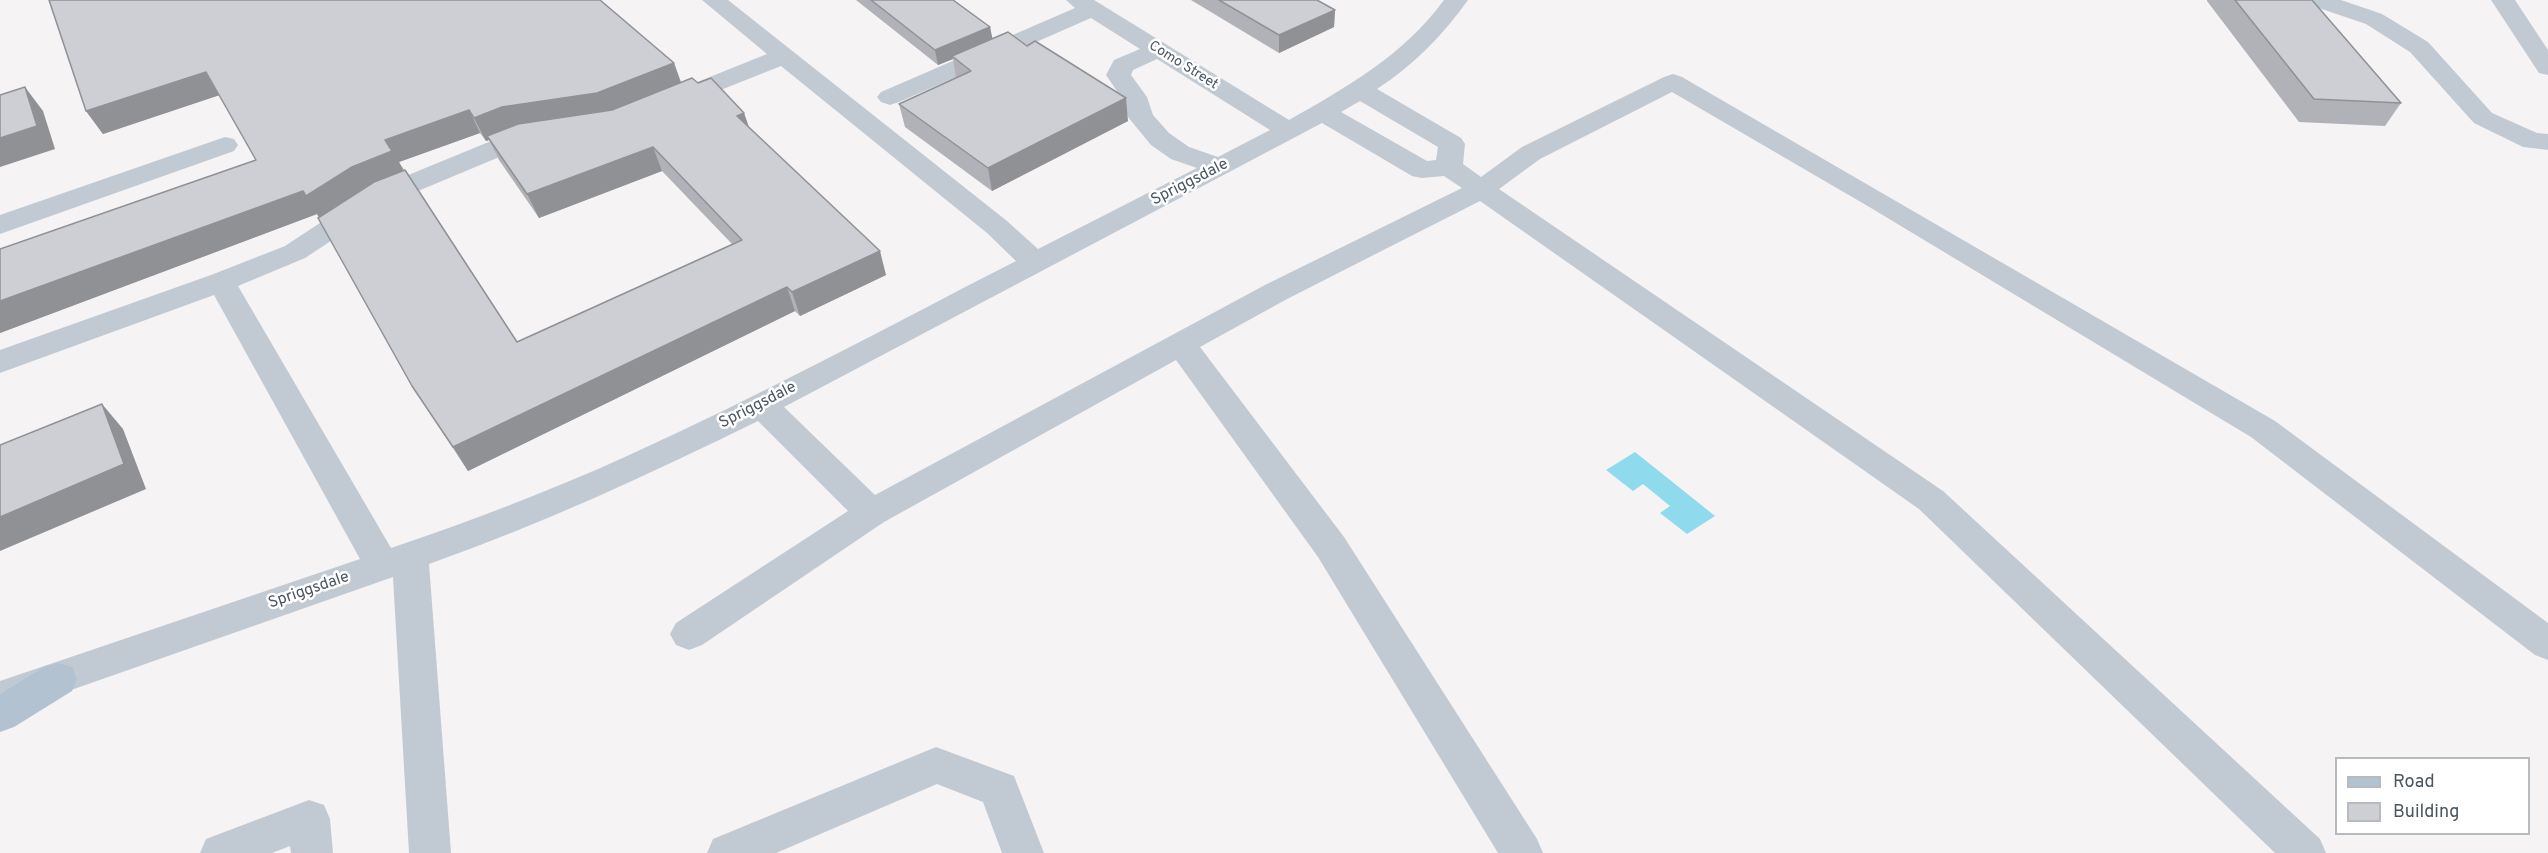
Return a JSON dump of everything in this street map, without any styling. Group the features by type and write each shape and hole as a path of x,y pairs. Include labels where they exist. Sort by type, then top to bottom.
{"main road":[{"path":"0,715 58,679"}],"street":[{"path":"714,0 997,227 1035,263"},
{"name":"Spriggsdale","path":"0,698 488,529 639,465 762,405 1323,112 1376,81 1418,48 1445,17 1456,0"},
{"path":"2318,0 2374,19 2419,47 2483,118 2532,141 2548,142"},
{"path":"2503,0 2548,68"},
{"path":"890,97 1085,4"},
{"name":"Como Street","path":"1085,4 1289,131"},
{"path":"1158,50 1123,65 1118,75 1134,97 1141,117 1160,139 1180,153 1221,167"},
{"path":"655,108 784,56"},
{"path":"689,634 872,513 1276,292 1482,189 1531,153 1673,82 1881,202 2263,429 2548,644"},
{"path":"1360,90 1452,144 1449,167"},
{"path":"1323,112 1422,170 1449,167 1931,500 2305,853"},
{"path":"0,362 221,282 296,252 377,198 522,138 556,133"},
{"path":"0,225 225,145"},
{"path":"221,282 396,561 430,853"},
{"path":"1181,344 1331,547 1522,853"},
{"path":"762,405 872,513"},
{"path":"728,853 936,765 999,789 1023,853"},
{"path":"221,853 309,819 312,853"}],"water":[{"path":"1635,452 1715,516 1687,534 1660,513 1670,506 1643,484 1633,491 1606,470"}],"building":[{"path":"49,0 600,0 674,63 597,93 502,107 474,118 469,110 385,140 392,151 352,167 306,196 303,191 0,301 0,249 256,160 206,72 86,111"},
{"path":"871,0 953,0 990,27 935,50"},
{"path":"1219,0 1317,0 1335,10 1279,35"},
{"path":"2235,0 2312,0 2401,103 2314,99"},
{"path":"1008,32 1027,46 1035,41 1126,98 988,168 899,104 971,71 952,56"},
{"path":"692,78 698,83 711,78 744,113 737,116 880,251 792,292 787,287 453,447 412,386 318,218 374,182 405,170 517,342 742,240 653,147 527,194 487,136 518,124 612,110"},
{"path":"25,87 37,126 0,138 0,95"},
{"path":"102,404 124,464 0,517 0,445"}]}
